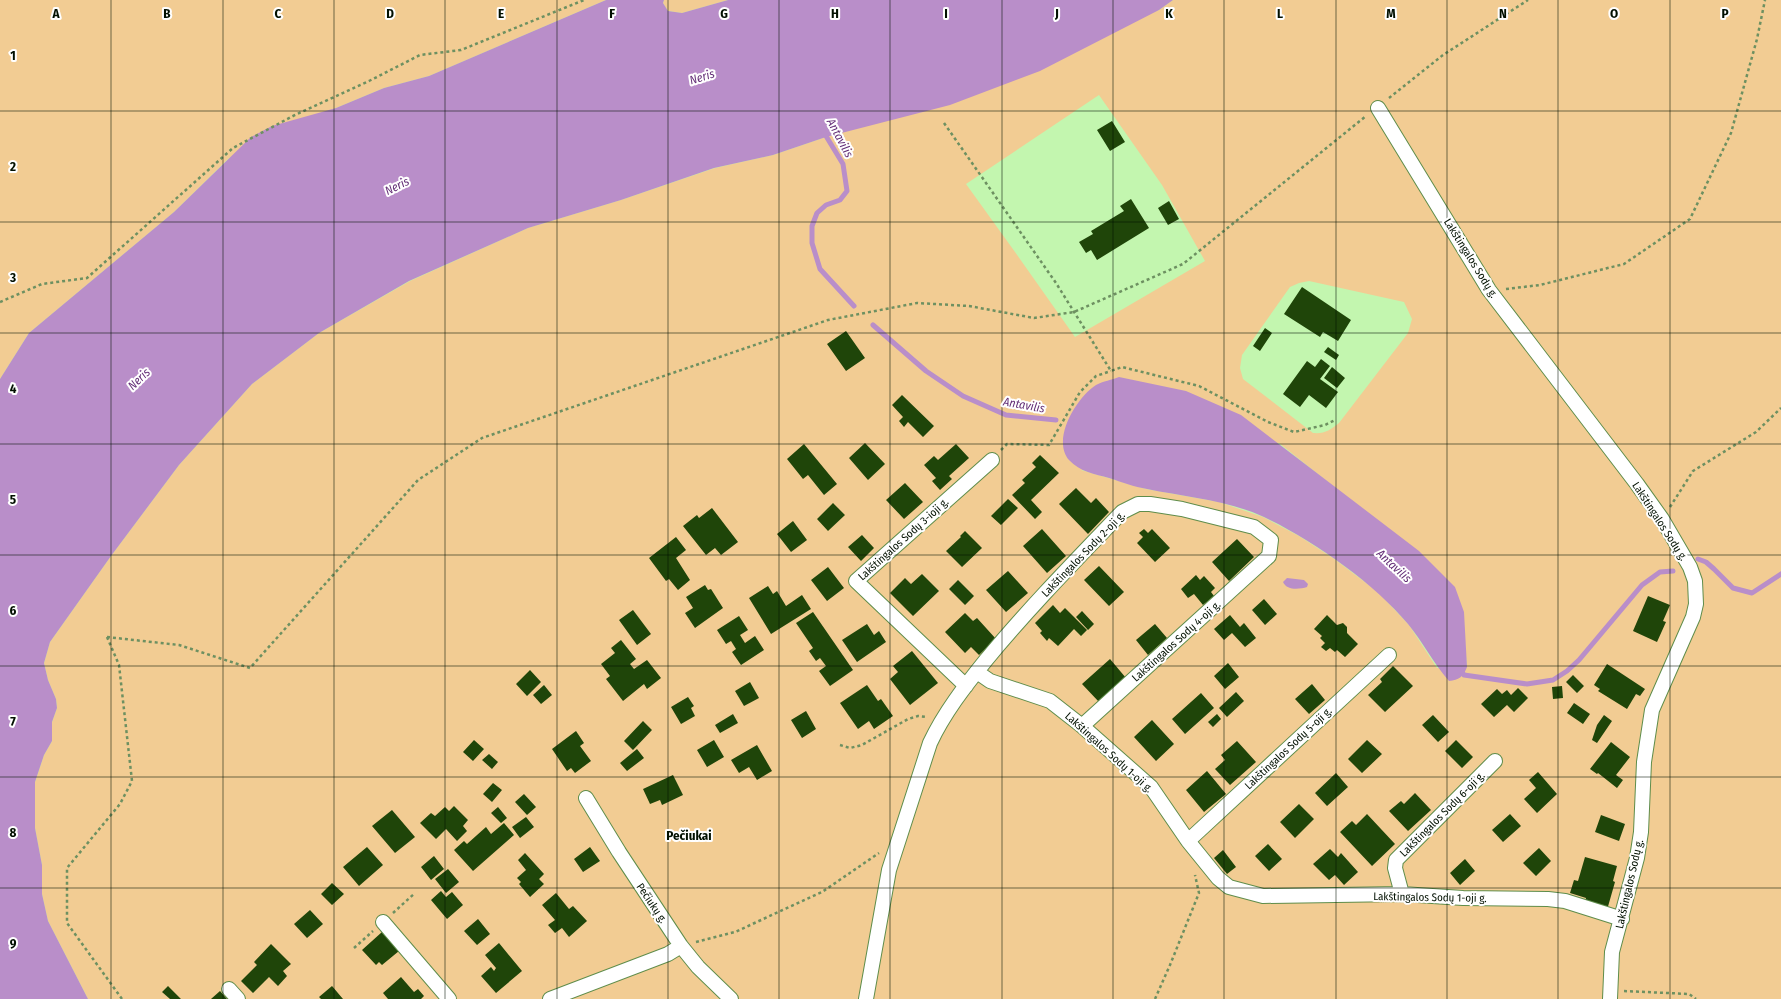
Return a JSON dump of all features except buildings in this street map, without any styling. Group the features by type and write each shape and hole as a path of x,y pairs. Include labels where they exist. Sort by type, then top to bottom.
{"street":[{"name":"Lakštingalos Sodų g.","path":"1378,108 1489,290 1662,519 1690,567 1695,581 1696,604 1693,617 1652,710 1644,762 1641,832 1637,858 1612,952 1609,995"},
{"name":"Lakštingalos Sodų 3-ioji g.","path":"966,686 856,581 992,460"},
{"name":"Lakštingalos Sodų 2-oji g.","path":"977,672 1015,625 1122,512 1138,504 1150,504 1182,509 1254,527 1271,540 1269,556"},
{"name":"Lakštingalos Sodų 4-oji g.","path":"1082,726 1269,556"},
{"name":"Lakštingalos Sodų 5-oji g.","path":"1188,841 1389,655"},
{"path":"866,999 889,870 930,743 939,723 977,672"},
{"name":"Lakštingalos Sodų 1-oji g.","path":"977,672 990,681 1050,701 1082,726 1151,787 1188,841 1218,878 1230,887 1263,896 1402,894 1463,898 1548,899 1565,901 1622,919"},
{"name":"Lakštingalos Sodų 6-oji g.","path":"1402,894 1395,868 1396,860 1495,761"},
{"name":"Pečiukų g.","path":"586,798 680,946 698,967 731,999"},
{"path":"383,922 449,999"},
{"path":"550,999 668,954 680,946"}],"path":[{"path":"0,302 42,284 87,278 233,148 293,116 369,81 420,55 461,50 584,0"},
{"path":"122,999 67,923 67,868 120,804 132,781 119,665 107,637 179,645 250,668 418,480 482,438 828,320 917,303 969,306 1034,318 1074,312 1183,264 1443,55 1528,0"},
{"path":"1489,290 1540,285 1624,264 1690,219 1731,133 1757,39 1765,0"},
{"path":"944,123 1022,234 1111,371"},
{"path":"992,460 1007,444 1049,446 1080,392 1096,376 1122,367 1200,386 1268,422 1294,432 1325,425 1335,420"},
{"path":"1662,519 1693,471 1756,432 1781,408"},
{"path":"840,744 850,748 862,745 908,719 918,716 929,717 939,723"},
{"path":"680,946 735,932 822,892 880,852"},
{"path":"1155,999 1199,893 1194,871"},
{"path":"1609,995 1689,994 1696,999"}],"shaded area":[{"path":"0,0 606,0 429,76 384,88 336,108 229,158 174,212 29,333 0,379"},
{"path":"664,0 728,0 682,13 668,11 663,3"},
{"path":"1173,0 1781,0 1781,999 88,999 48,921 42,894 42,865 35,828 35,782 44,755 52,741 52,722 57,708 56,699 48,680 44,663 50,642 111,556 179,465 252,384 319,333 410,281 528,228 621,200 715,168 773,155 826,137 1159,10","holes":["1099,95 1162,185 1205,261 1075,337 966,184","1309,281 1404,302 1412,319 1408,333 1339,423 1330,430 1321,433 1313,433 1243,379 1240,368 1242,355 1290,287","1279,443 1338,490 1465,644 1467,667 1437,668 1409,625 1378,592 1333,558 1299,536 1263,517 1219,502 1146,489 1081,470"]}],"water":[{"name":"Neris","path":"606,0 664,0 663,3 668,11 682,13 728,0 1173,0 1159,10 1040,71 950,105 826,137 773,155 714,168 621,200 528,228 409,281 319,333 252,384 179,465 111,556 50,642 44,663 48,680 56,699 57,708 52,722 52,741 44,755 35,782 35,828 42,865 42,894 48,921 88,999 0,999 0,379 29,333 174,212 251,137 272,126 336,108 384,88 429,76"},
{"path":"1119,377 1186,391 1241,415 1419,551 1455,587 1464,612 1467,667 1462,676 1458,679 1449,681 1408,624 1378,593 1322,550 1283,527 1250,511 1221,503 1137,487 1088,472 1073,464 1064,451 1063,441 1065,430 1074,408 1096,385"},
{"path":"1287,578 1304,580 1308,584 1307,587 1297,589 1287,587 1283,582"}],"waterway":[{"name":"Antavilis","path":"823,131 843,164 847,191 840,200 826,205 817,213 812,226 812,243 820,269 854,306"},
{"name":"Antavilis","path":"873,325 926,371 963,396 1006,415 1056,420"},
{"name":"Antavilis","path":"1698,559 1706,562 1733,588 1752,593 1781,574"},
{"name":"Antavilis","path":"1460,669 1464,675 1527,684 1553,680 1567,671 1579,660 1642,585 1660,572 1673,571"}],"district":[{"name":"Pečiukai","path":"689,835"}]}
